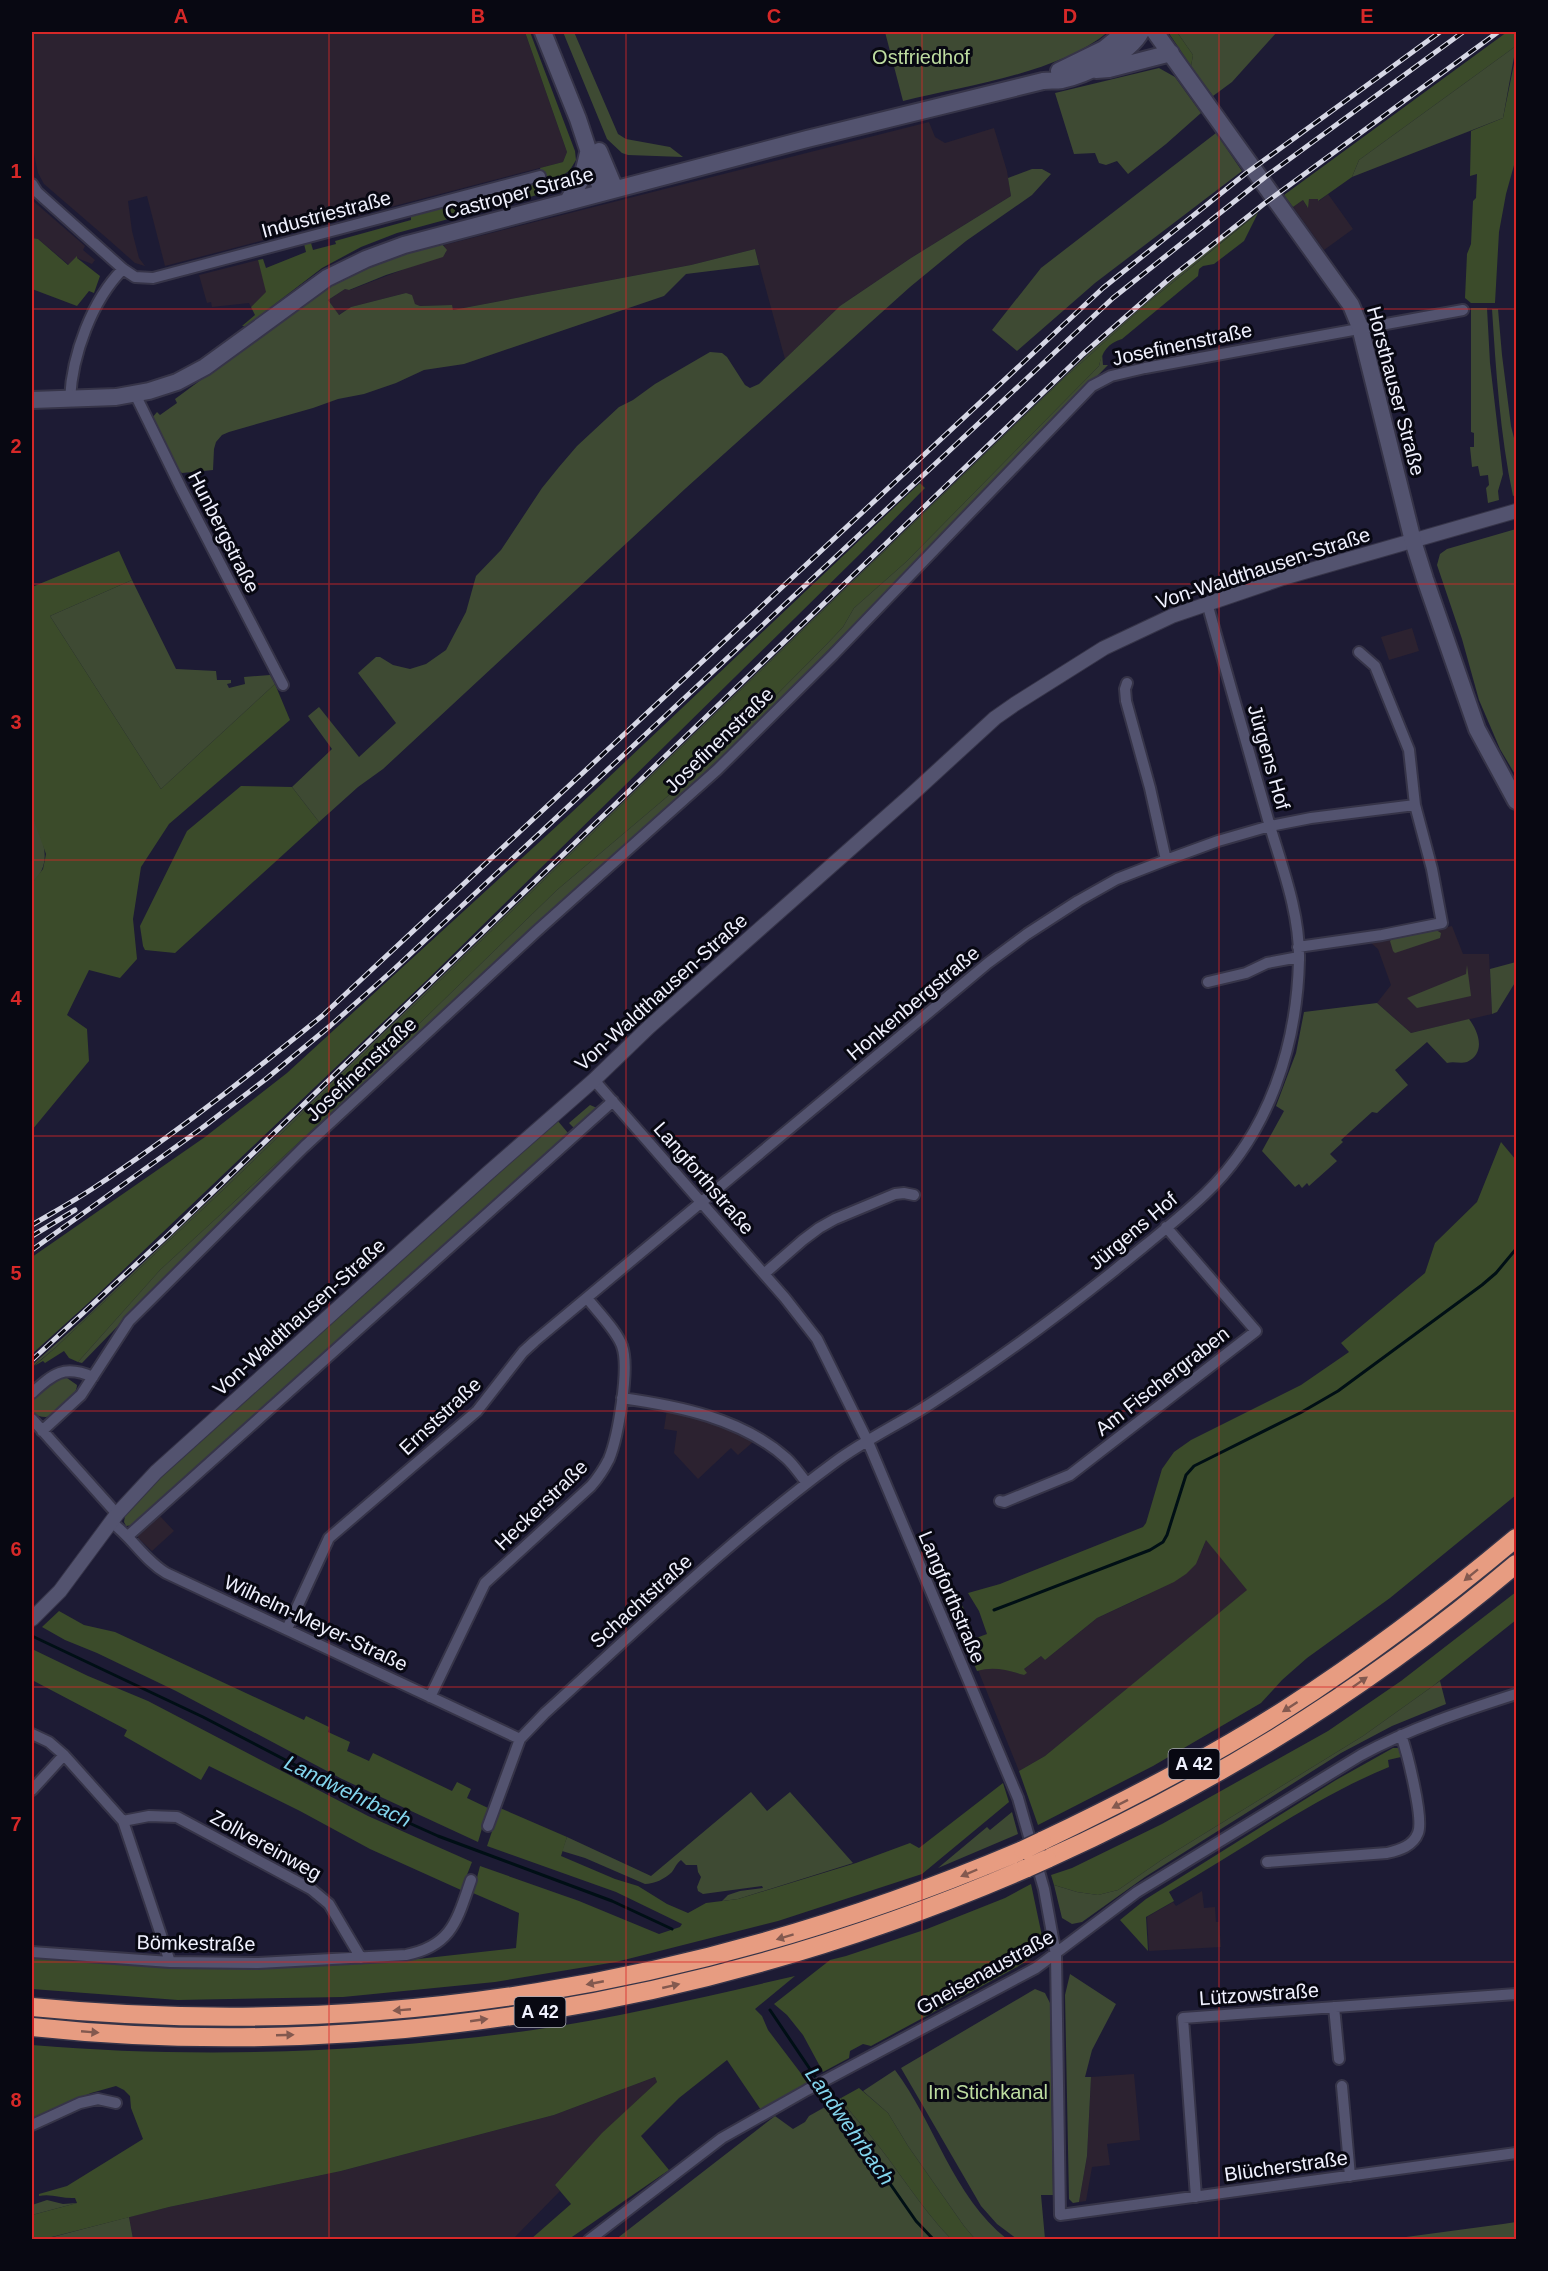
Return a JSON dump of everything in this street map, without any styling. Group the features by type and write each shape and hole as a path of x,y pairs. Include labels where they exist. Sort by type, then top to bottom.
{"highway":[{"name":"A 42","path":"32,2007 165,2017 271,2017 398,2010 521,1996 644,1973 766,1943 892,1903 1023,1850 1148,1790 1286,1709 1392,1636 1516,1538"},
{"name":"A 42","path":"32,2027 161,2035 266,2036 387,2030 521,2015 604,2001 710,1977 824,1946 898,1921 1028,1868 1160,1805 1277,1738 1411,1646 1516,1564"}],"main road":[{"path":"543,32 588,150 608,191"},
{"name":"Castroper Straße","path":"1047,80 1057,72 1104,49 1125,32"},
{"name":"Castroper Straße","path":"32,400 116,397 161,388 192,375 327,278 366,259 404,245 567,201 1047,80 1059,80 1088,71 1130,45 1141,32"},
{"name":"Horsthauser Straße","path":"1155,32 1351,304 1360,327 1413,541 1477,729 1516,801"},
{"path":"1088,71 1109,69 1171,53"},
{"path":"578,119 588,129 598,146 608,191"},
{"path":"567,201 582,178 588,150"}],"street":[{"name":"Industriestraße","path":"32,184 37,192 123,269 135,277 153,278 540,176"},
{"path":"70,399 73,365 99,300 123,269"},
{"name":"Josefinenstraße","path":"42,1431 81,1395 129,1321 146,1304 304,1147 538,930 725,762 833,656 1092,386 1111,376 1145,368 1463,310"},
{"name":"Hunbergstraße","path":"135,394 283,685"},
{"name":"Von-Waldthausen-Straße","path":"32,1619 60,1591 114,1518 156,1472 994,718 1075,664 1172,616 1207,603 1516,511"},
{"name":"Jürgens Hof","path":"868,1442 983,1370 1061,1313 1166,1227 1206,1193 1223,1175 1238,1156 1266,1108 1285,1060 1290,1038 1298,952 1290,896 1207,603"},
{"path":"1208,982 1246,973 1298,952 1442,923 1432,869 1415,805 1409,750 1375,666 1359,652"},
{"path":"1128,683 1125,689 1126,701 1150,788 1166,860"},
{"name":"Honkenbergstraße","path":"701,1203 979,971 1053,915 1100,888 1218,841 1270,826 1311,818 1415,805"},
{"name":"Langforthstraße","path":"594,1080 802,1318 817,1339 868,1442 1018,1798 1036,1857 1056,1955 1060,2215"},
{"path":"128,1536 613,1101"},
{"path":"764,1274 803,1240 835,1219 895,1194 904,1192 914,1195"},
{"name":"Ernststraße","path":"287,1629 329,1538 477,1411 524,1352 701,1203"},
{"name":"Am Fischergraben","path":"1000,1501 1005,1502 1070,1475 1256,1330 1166,1227"},
{"name":"Heckerstraße","path":"430,1697 485,1583 591,1486 600,1475 614,1445 626,1367 619,1339 587,1298"},
{"path":"32,1393 52,1376 62,1371 81,1371 93,1377"},
{"path":"622,1398 677,1407 731,1425 758,1439 787,1459 807,1483"},
{"path":"32,1419 114,1518"},
{"name":"Schachtstraße","path":"488,1826 519,1739 732,1543 843,1456 868,1442"},
{"name":"Wilhelm-Meyer-Straße","path":"114,1518 160,1570 519,1739"},
{"name":"Gneisenaustraße","path":"589,2240 722,2138 839,2072 1036,1968 1137,1892 1361,1755 1445,1717 1516,1694"},
{"path":"32,1734 49,1742 64,1755 123,1821 170,1962"},
{"path":"1267,1862 1388,1853 1409,1845 1419,1832 1419,1814 1401,1735"},
{"path":"32,1790 64,1755"},
{"name":"Zollvereinweg","path":"123,1821 149,1816 177,1817 311,1889 328,1904 361,1958"},
{"path":"361,1958 406,1955 422,1952 436,1945 447,1935 457,1920 471,1880"},
{"name":"Bömkestraße","path":"32,1952 170,1962 258,1963 361,1958"},
{"name":"Lützowstraße","path":"1196,2196 1183,2018 1516,1994"},
{"path":"1334,2007 1339,2059"},
{"path":"1342,2086 1350,2176"},
{"path":"32,2125 80,2103 98,2099 116,2103"},
{"name":"Blücherstraße","path":"1060,2215 1516,2153"}],"shaded area":[{"path":"32,32 525,32 567,152 563,162 165,266 147,196 128,201 139,258 145,266 135,263 44,184 38,173 32,144"},
{"path":"929,122 935,137 945,143 994,128 1007,171 1011,196 911,258 840,306 785,359 755,249 691,265 453,310 451,305 420,306 415,304 406,293 351,307 338,315 328,300 345,289 350,290 446,253 444,245"},
{"path":"1328,194 1353,229 1324,250 1293,207 1303,200 1307,207 1309,199 1319,201"},
{"path":"32,200 85,246 83,250 95,260 92,264 77,258 69,265 38,239 32,238"},
{"path":"258,260 267,292 251,307 249,303 212,307 211,302 207,303 199,275"},
{"path":"1412,628 1419,651 1389,660 1381,637"},
{"path":"1452,926 1463,954 1489,954 1492,1014 1411,1033 1377,1003 1391,985 1378,949 1370,942"},
{"path":"667,1409 729,1429 753,1442 738,1455 731,1448 698,1479 674,1453 677,1431 664,1429"},
{"path":"159,1515 174,1531 152,1551 138,1538 138,1534"},
{"path":"1206,1539 1248,1590 1045,1756 1019,1771 978,1670 988,1667 999,1668 1024,1675 1024,1669 1041,1656 1045,1660 1097,1618 1143,1597 1202,1551"},
{"path":"1202,1891 1204,1908 1215,1907 1221,1947 1149,1951 1147,1917 1173,1902 1176,1906"},
{"path":"1134,2074 1140,2140 1107,2144 1110,2165 1092,2167 1086,2201 1079,2202 1087,2156 1091,2077"},
{"path":"655,2077 657,2082 602,2134 555,2185 560,2191 513,2239 133,2239 129,2217 341,2171 554,2115"}],"green space":[{"path":"525,32 530,32 575,151 576,160 570,170 537,195 397,233 361,247 322,268 246,326 242,326 255,315 251,307 266,292 258,260 263,259 266,268 306,252 304,244 311,243 313,250 336,244 335,241 411,220 411,216 535,184 543,178 540,168 563,162 567,152"},
{"path":"563,32 574,32 618,134 626,139 670,147 683,157 628,155 622,153 607,139"},
{"name":"Ostfriedhof","path":"885,32 1108,32 1087,46 1037,68 903,101"},
{"path":"1168,32 1177,32 1193,55 1191,66"},
{"path":"1177,32 1277,32 1232,82 1213,96 1191,66 1193,55"},
{"path":"1507,32 1516,32 1516,46 1359,160 1352,177 1318,201 1318,199 1309,199 1308,208 1303,200 1293,207 1284,195"},
{"path":"1516,46 1503,118 1352,177 1359,160"},
{"path":"1516,54 1516,158 1499,232 1495,303 1471,303 1465,298 1467,254 1471,244 1477,174 1470,176 1471,131 1503,118"},
{"path":"1159,68 1175,77 1201,113 1128,174 1117,161 1106,165 1099,163 1095,153 1074,154 1055,93"},
{"path":"1216,133 1242,171 1095,283 1017,351 992,330 1041,268"},
{"path":"1032,169 1042,169 1051,174 1032,195 966,241 910,287 686,488 383,769 358,787 319,822 292,787 332,749 308,716 319,707 359,757 396,723 358,673 376,657 393,665 410,669 426,664 446,650 466,612 476,576 501,550 542,488 559,467 577,446 619,407 710,352 722,353 727,357 745,385 750,388 759,384 840,306 911,258 1011,196 1008,178"},
{"path":"1267,205 1150,301 1060,382 223,1190 32,1367 224,1186 1089,353 1186,268"},
{"path":"1258,213 1244,241 1214,264 1199,269 1198,276 1122,339 1109,346 1099,366 906,562 854,608 843,627 721,751 557,890 356,1085 333,1111 160,1270 78,1362 69,1358 64,1351 45,1363 43,1361 34,1366 223,1190 1060,382 1150,301"},
{"path":"32,238 38,239 68,265 77,256 100,276 94,293 89,291 77,306 32,289"},
{"path":"442,244 447,250 443,257 386,275 349,290 345,289 328,300 339,315 351,307 406,293 412,295 415,304 420,306 452,305 453,310 691,265 755,249 759,265 686,274 664,296 464,364 424,370 364,394 338,399 229,432 222,435 216,442 213,470 182,473 176,469 152,418 157,412 160,415 177,403 175,399 327,287 378,262"},
{"path":"1471,308 1487,308 1490,363 1503,474 1498,491 1499,500 1488,503 1486,488 1489,485 1488,475 1480,476 1478,466 1472,467 1470,447 1474,447 1474,433 1471,432"},
{"path":"1492,309 1498,309 1511,426 1516,446 1516,495 1513,496 1502,426"},
{"path":"1102,353 1103,365 1108,365 941,535 937,543 932,544 763,717 684,792 531,928 527,936 522,936 478,977 478,981 470,985 174,1268 82,1363 78,1362 160,1270 333,1111 356,1085 557,890 721,751 843,627 854,608 906,562 1099,366"},
{"path":"920,483 925,488 861,553 427,980 96,1296 32,1354 32,1257 205,1137 287,1073 571,813"},
{"path":"1516,529 1516,776 1500,749 1479,700 1462,639 1437,565 1440,554 1447,549"},
{"path":"119,551 132,580 50,616 161,789 275,684 290,720 169,824 141,867 133,919 137,959 120,978 89,970 67,1015 87,1029 89,1061 32,1130 32,883 43,869 46,854 32,815 32,587"},
{"path":"132,580 176,669 216,671 217,680 231,680 231,683 227,684 229,688 245,684 244,677 270,675 275,684 161,789 50,616"},
{"path":"241,786 292,787 319,822 175,953 145,950 140,926 187,831"},
{"path":"32,815 43,841 45,859 39,875 32,883"},
{"path":"1436,930 1441,933 1440,938 1395,953 1393,951 1390,941 1392,939"},
{"path":"1516,962 1516,981 1497,1012 1492,1014 1490,969"},
{"path":"1467,965 1471,996 1417,1008 1407,998 1466,974"},
{"path":"1377,1003 1411,1033 1469,1019 1478,1036 1477,1053 1467,1062 1447,1063 1427,1042 1395,1070 1408,1085 1377,1113 1372,1112 1341,1140 1343,1142 1330,1154 1337,1161 1309,1186 1307,1183 1302,1188 1299,1184 1295,1187 1262,1151 1284,1111 1276,1106 1296,1053 1304,1012"},
{"path":"590,1105 597,1108 135,1525 126,1526 125,1516 154,1482 557,1120 568,1133 574,1128 569,1123"},
{"path":"1501,1142 1516,1160 1516,1495 1390,1598 1307,1658 1261,1703 1153,1766 1038,1825 1019,1771 1045,1756 1247,1590 1206,1540 1196,1564 1186,1574 1174,1582 1097,1618 1045,1660 1041,1656 1024,1669 1027,1673 1024,1675 995,1669 977,1671 941,1587 948,1588 958,1598 976,1638 987,1634 979,1611 968,1593 1000,1584 1143,1527 1162,1469 1174,1452 1191,1440 1301,1385 1349,1352 1341,1343 1425,1273 1435,1243 1477,1202"},
{"path":"62,1377 77,1385 70,1400 50,1416 42,1417 32,1412 32,1397"},
{"path":"1516,1592 1516,1620 1433,1686 1363,1736 1163,1859 1118,1890 1098,1895 1054,1885 1051,1875 1072,1868 1162,1824 1328,1731 1401,1681"},
{"path":"59,1611 84,1625 115,1632 304,1720 306,1716 329,1727 328,1732 350,1742 347,1751 369,1761 373,1753 452,1791 457,1782 471,1789 467,1798 488,1808 478,1842 342,1779 176,1691 65,1640 42,1627"},
{"path":"32,1649 148,1701 368,1816 472,1862 461,1890 370,1849 209,1766 201,1780 124,1736 127,1730 32,1680"},
{"path":"1440,1681 1446,1704 1392,1726 1341,1753 1145,1877 1082,1922 1072,1924 1062,1918 1054,1885 1098,1895 1118,1890 1163,1859 1363,1736"},
{"path":"1393,1748 1399,1748 1401,1757 1388,1760 1389,1767 1332,1794 1169,1892 1174,1901 1146,1917 1148,1951 1120,1920 1146,1899 1336,1780"},
{"path":"1003,1783 1009,1802 922,1874 778,1921 616,1962 495,1982 343,1997 178,2000 32,1989 32,1956 52,1958 418,1959 516,1948 519,1913 473,1893 480,1866 579,1901 659,1934 680,1927 682,1924 616,1892 487,1846 500,1808 567,1837 561,1856 615,1879 638,1886 667,1904 688,1913 706,1903 738,1899 856,1863 910,1843 919,1848"},
{"path":"751,1792 767,1811 790,1792 853,1863 738,1899 722,1901 728,1895 740,1891 763,1888 762,1886 703,1894 698,1891 697,1887 701,1877 697,1865 686,1865 681,1860 666,1877 645,1884 585,1858 562,1851 567,1837 651,1876"},
{"path":"1012,1812 1018,1834 938,1868 987,1827 990,1830"},
{"path":"1031,1884 1042,1936 1040,1947 1034,1955 1017,1967 871,2046 863,2044 850,2051 849,2058 823,2072 803,2035 787,2015 774,2004 830,1960 927,1929 1005,1898"},
{"path":"1070,1974 1116,2004 1092,2050 1085,2077 1091,2077 1087,2156 1079,2202 1073,2203 1069,2199 1065,1995"},
{"path":"795,1976 755,2009 809,2084 761,2110 727,2060 679,2098 641,2136 669,2170 569,2239 531,2239 571,2204 555,2185 602,2133 657,2082 655,2077 554,2115 341,2171 169,2207 44,2239 32,2239 32,2215 77,2203 75,2198 39,2196 39,2194 67,2186 143,2139 131,2108 130,2096 116,2086 91,2093 32,2119 32,2045 157,2052 220,2052 346,2049 408,2044 566,2025 664,2006"},
{"name":"Im Stichkanal","path":"1035,1989 1045,1993 1050,2003 1053,2195 1041,2195 1045,2239 1017,2239 997,2224 981,2206 901,2068"},
{"path":"895,2070 922,2113 958,2181 988,2222 1007,2239 975,2239 908,2146 888,2113 863,2091"},
{"path":"859,2088 888,2113 908,2146 975,2239 951,2239 929,2214 841,2098"},
{"path":"841,2098 929,2214 951,2239 615,2240 775,2116 793,2129 805,2122 809,2116"},
{"path":"47,2200 63,2204 77,2203 32,2215 32,2205"},
{"path":"129,2217 133,2239 49,2240 49,2238"},
{"path":"1516,2222 1516,2239 1391,2239 1503,2224"}],"waterway":[{"path":"994,1610 1150,1550 1163,1542 1186,1475 1194,1466 1300,1413 1338,1391 1482,1285 1496,1273 1516,1249"},
{"name":"Landwehrbach","path":"32,1636 203,1717 389,1814 438,1836 612,1901 672,1929"},
{"name":"Landwehrbach","path":"770,2010 818,2081"},
{"name":"Landwehrbach","path":"822,2086 916,2221 934,2240"}],"railway":[{"path":"32,1225 87,1192 153,1147 322,1016 1103,288 1245,174 1440,32"},
{"path":"32,1250 202,1128 330,1026 391,972 1113,298 1269,174 1463,32"},
{"path":"32,1360 168,1235 1083,354 1169,279 1265,203 1498,32"},
{"path":"32,1236 75,1210"}]}
